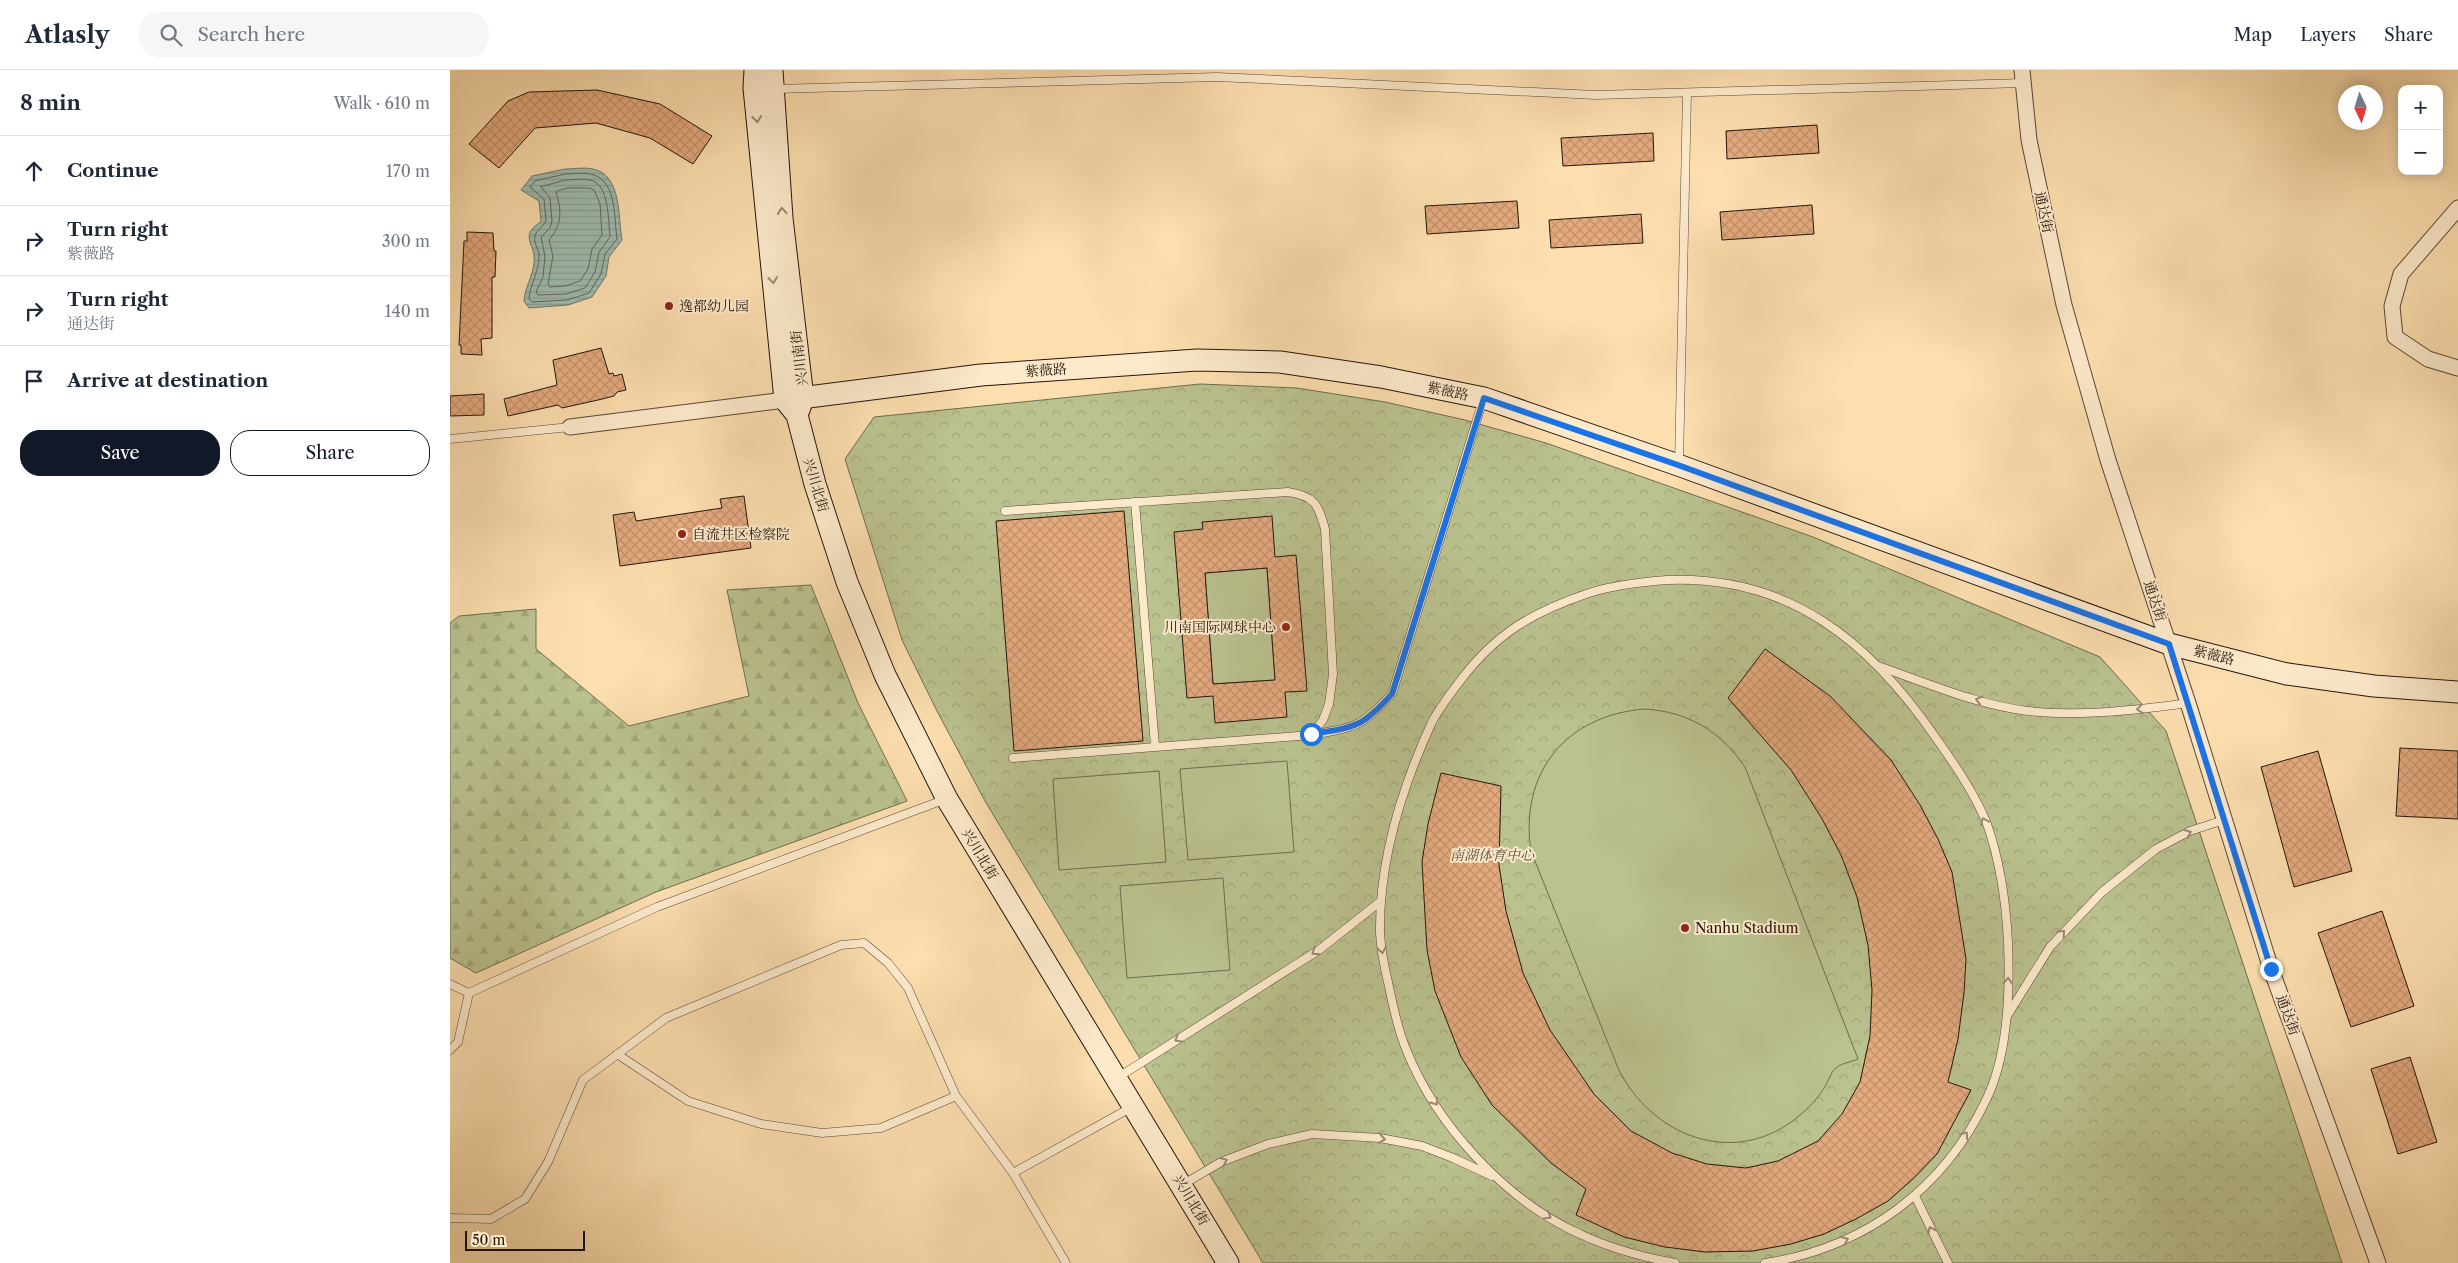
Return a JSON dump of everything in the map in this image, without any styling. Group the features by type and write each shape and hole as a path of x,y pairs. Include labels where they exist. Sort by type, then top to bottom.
{"main road":[{"name":"兴川南街","path":"755,70 754,88 795,404"},
{"name":"兴川南街","path":"772,80 795,404"},
{"name":"紫薇路","path":"795,404 981,375 1197,360 1280,362 1381,377 1484,398 1678,465 2169,644 2287,674 2374,686 2458,692"},
{"name":"兴川北街","path":"795,404 815,484 847,582 885,675 947,799 1228,1263"}],"street":[{"name":"通达街","path":"2023,77 2029,140 2064,305 2108,460 2188,703 2271,969 2378,1263"},
{"path":"2458,208 2401,274 2392,306 2395,337 2428,359 2458,368"},
{"path":"570,427 795,404"}],"lane":[{"path":"772,80 1217,77 1596,96 2023,77"},
{"path":"1678,465 1687,93"},
{"path":"1013,758 1311,734 1351,728 1369,719 1392,694 1484,398"},
{"path":"450,439 570,427"},
{"path":"1005,511 1288,492 1306,494 1319,508 1325,529 1333,674 1329,704 1323,720 1311,734"},
{"path":"1135,502 1155,746"},
{"path":"1497,1179 1450,1124 1423,1084 1406,1048 1395,1014 1380,938 1381,901 1391,843 1403,794 1439,709 1491,644 1525,619 1562,602 1602,589 1649,581 1695,579 1747,586 1789,600 1843,634 1903,694 1939,742 1958,770 1986,824 2000,877 2007,919 2009,964 2006,1018 1999,1064 1988,1096 1945,1165 1915,1196 1889,1217 1819,1252 1765,1263"},
{"path":"1877,666 1955,693 2027,711 2060,713 2124,711 2188,703"},
{"path":"468,993 658,907 947,799"},
{"path":"2006,1018 2050,947 2102,892 2156,850 2190,831 2224,820"},
{"path":"1117,1078 1319,950 1381,901"},
{"path":"450,1218 491,1219 525,1200 548,1162 583,1080 666,1018 841,945 864,943 888,963 908,988 956,1096 1013,1172 1066,1263"},
{"path":"450,984 468,993"},
{"path":"450,1050 458,1042 468,993"},
{"path":"617,1054 688,1101 761,1124 822,1133 881,1128 956,1096"},
{"path":"1013,1172 1134,1106"},
{"path":"1182,1185 1221,1162 1258,1147 1312,1134 1380,1138 1422,1146 1454,1158 1497,1179 1538,1210 1578,1234 1621,1249 1675,1263"},
{"path":"1915,1196 1948,1263"}],"green space":[{"name":"南湖体育中心","path":"1200,384 1297,388 1385,402 1465,420 1546,443 1813,537 2100,657 2166,731 2342,1263 1263,1263 985,801 937,711 902,640 845,459 874,417"},
{"path":"1267,568 1275,680 1213,684 1205,573"},
{"path":"811,585 858,703 907,801 656,892 476,973 450,958 450,623 459,616 536,609 536,649 629,726 749,696 727,590"},
{"path":"1645,709 1676,714 1702,726 1725,743 1745,767 1858,1059 1836,1068 1816,1099 1794,1120 1769,1134 1744,1141 1719,1142 1694,1137 1671,1126 1650,1111 1632,1091 1618,1068 1531,851 1529,823 1533,797 1541,773 1554,753 1571,736 1592,723 1617,714"},
{"path":"1287,761 1294,852 1188,860 1180,769"},
{"path":"1159,771 1166,862 1059,870 1053,779"},
{"path":"1223,878 1230,970 1127,978 1120,886"}],"water":[{"path":"565,169 593,169 602,173 609,180 617,198 622,240 609,257 606,276 592,297 568,305 529,308 524,301 532,273 534,255 529,235 532,229 541,221 539,201 521,190 532,176"}],"building":[{"path":"597,90 660,104 712,136 693,164 650,138 596,123 535,128 499,168 469,144 508,101 529,92"},
{"path":"1817,125 1819,153 1727,159 1726,131"},
{"path":"1653,133 1654,161 1563,166 1561,138"},
{"path":"1517,201 1519,228 1427,234 1425,206"},
{"path":"1812,205 1814,234 1722,240 1720,212"},
{"path":"1641,214 1643,243 1551,248 1549,220"},
{"path":"467,232 493,233 494,251 496,251 495,277 492,277 492,338 481,339 482,355 461,354 461,345 459,345 464,241 467,241"},
{"path":"601,348 609,374 613,373 614,376 622,374 626,390 617,392 614,396 562,408 558,405 508,416 504,399 557,385 553,360"},
{"path":"484,394 484,415 450,416 450,396"},
{"name":"自流井区检察院","path":"744,496 751,548 620,566 613,515 634,512 636,521 722,508 720,499"},
{"path":"1124,511 1143,741 1014,751 996,521"},
{"name":"川南国际网球中心","path":"1272,516 1275,557 1296,555 1307,691 1285,692 1287,717 1215,723 1213,696 1187,698 1174,532 1203,529 1202,522","holes":["1267,568 1275,680 1213,684 1205,573"]},
{"path":"1765,649 1830,696 1891,760 1920,805 1938,839 1952,872 1966,959 1958,1039 1948,1082 1971,1090 1937,1154 1888,1201 1856,1219 1824,1234 1791,1244 1753,1251 1705,1252 1665,1247 1624,1237 1576,1215 1586,1189 1551,1163 1492,1105 1461,1057 1435,991 1427,950 1422,862 1428,824 1441,773 1501,786 1499,865 1506,911 1523,973 1550,1030 1594,1094 1631,1131 1672,1153 1707,1164 1746,1168 1778,1161 1818,1141 1842,1114 1860,1082 1870,1036 1872,990 1868,945 1857,897 1841,855 1821,817 1791,770 1728,698"},
{"path":"2400,748 2458,751 2458,819 2396,816"},
{"path":"2318,751 2352,871 2294,887 2261,767"},
{"path":"2382,911 2414,1006 2351,1027 2318,933"},
{"path":"2410,1057 2437,1142 2398,1154 2371,1069"}],"place":[{"name":"逸都幼儿园","path":"669,306"},
{"name":"自流井区检察院","path":"682,534"},
{"name":"川南国际网球中心","path":"1286,627"},
{"name":"Nanhu Stadium","path":"1685,928"}],"route":[{"path":"1311,734 1351,728 1369,719 1392,694 1406,656 1484,398 1678,465 2169,644 2271,969"}]}
